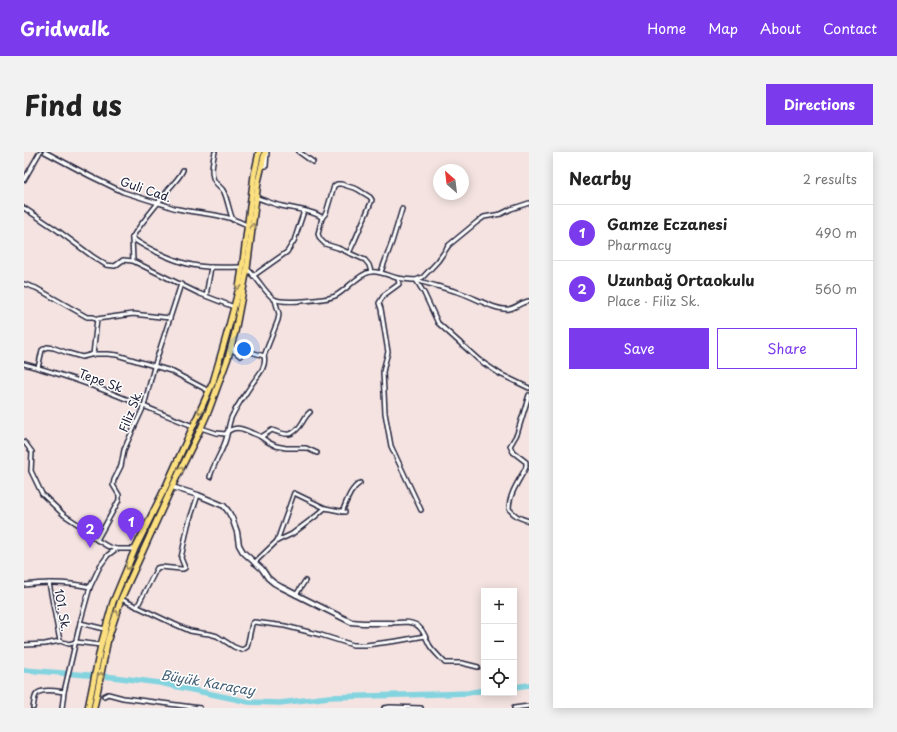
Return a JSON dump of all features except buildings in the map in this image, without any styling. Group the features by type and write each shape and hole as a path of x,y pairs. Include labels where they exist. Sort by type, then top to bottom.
{"highway":[{"path":"88,708 99,652 113,602 135,549 167,484 213,382 239,288 258,152"},
{"path":"94,708 114,618 121,599 172,487 201,428 228,358 240,312 248,269 258,182 266,152"}],"street":[{"path":"24,180 40,152"},
{"name":"Guli Cad.","path":"45,152 123,192 162,203 177,209 242,222 248,226"},
{"path":"215,152 212,164 214,181 225,193 233,220"},
{"path":"299,152 313,162"},
{"path":"133,261 132,238 168,189 180,176 182,170"},
{"path":"349,252 372,200 370,197 357,189 337,184 334,186 326,213 322,218 318,234 320,239 325,244 349,252 365,260 369,265 370,272"},
{"path":"257,198 277,205 321,216 322,218"},
{"path":"416,280 423,277 438,261 449,245 484,217 501,214 529,203"},
{"path":"24,208 106,265 115,266 123,260 133,261 198,293 234,307"},
{"path":"380,272 392,242 402,209"},
{"path":"253,276 287,252 294,241 304,211"},
{"path":"132,238 139,243 188,264 211,267 242,267 248,269 275,300 279,314 278,320 264,356 265,360 261,372 240,401 232,417 226,441 210,476"},
{"path":"206,296 211,267"},
{"path":"275,300 320,300 334,296 360,277 370,272 380,272 398,278 416,280 463,293 500,309 512,308 522,302 529,301"},
{"path":"398,278 399,284 384,295 379,303 388,352 383,372 385,413 391,446 420,510"},
{"path":"416,280 424,293 438,323 479,360 500,374 529,388"},
{"path":"24,284 36,288 87,316 97,319 133,314 170,318"},
{"name":"Filiz Sk.","path":"97,540 119,500 119,496 113,485 114,480 121,466 124,450 144,406 154,367 181,284"},
{"path":"93,354 97,319"},
{"path":"232,343 234,351 240,356 245,351 264,356"},
{"path":"38,368 42,350 47,347 82,357 93,354 117,355 171,371 209,391"},
{"name":"Tepe Sk","path":"24,364 90,385 193,426"},
{"path":"529,396 517,434 510,446 513,452 526,462 526,467 509,501 509,508 513,514 520,518 529,520"},
{"path":"261,437 272,430 288,435 294,433 306,415 310,412"},
{"path":"201,428 224,434 229,429 245,429 276,446 286,448 306,448 317,453"},
{"path":"24,442 32,452 31,471 42,494 64,515 107,546 116,549 135,549"},
{"path":"277,541 294,493 325,508 343,512 349,494 355,486 360,483"},
{"path":"172,487 198,495 224,506 228,511 239,545 243,552 274,583 351,622 412,623 421,629 431,647 445,663 462,663 478,666"},
{"path":"137,607 157,568 185,568 181,558 188,525 198,495"},
{"path":"254,563 277,541 292,534 325,508"},
{"path":"62,708 64,692 75,644 90,587 100,566 108,555 116,549"},
{"path":"296,595 305,581"},
{"path":"24,585 50,583 90,587"},
{"name":"101. Sk.","path":"50,583 60,641"},
{"path":"121,599 190,631 217,636 234,647 242,650 247,648 252,624 254,622 285,626 353,645 374,644 425,636"},
{"path":"80,623 105,629"},
{"path":"24,645 45,644 60,641 69,644 101,645"},
{"path":"33,708 36,695 39,692 51,690 64,692"},
{"path":"104,696 108,694 123,698 200,708"},
{"path":"514,708 529,706"},
{"path":"384,708 421,708"}],"waterway":[{"name":"Büyük Karaçay","path":"24,670 113,677 160,683 249,702 280,703 329,697 468,693 481,691"},
{"name":"Büyük Karaçay","path":"517,687 529,685"}],"place":[{"name":"Gamze Eczanesi","path":"131,541"},
{"name":"Uzunbağ Ortaokulu","path":"90,548"}]}
